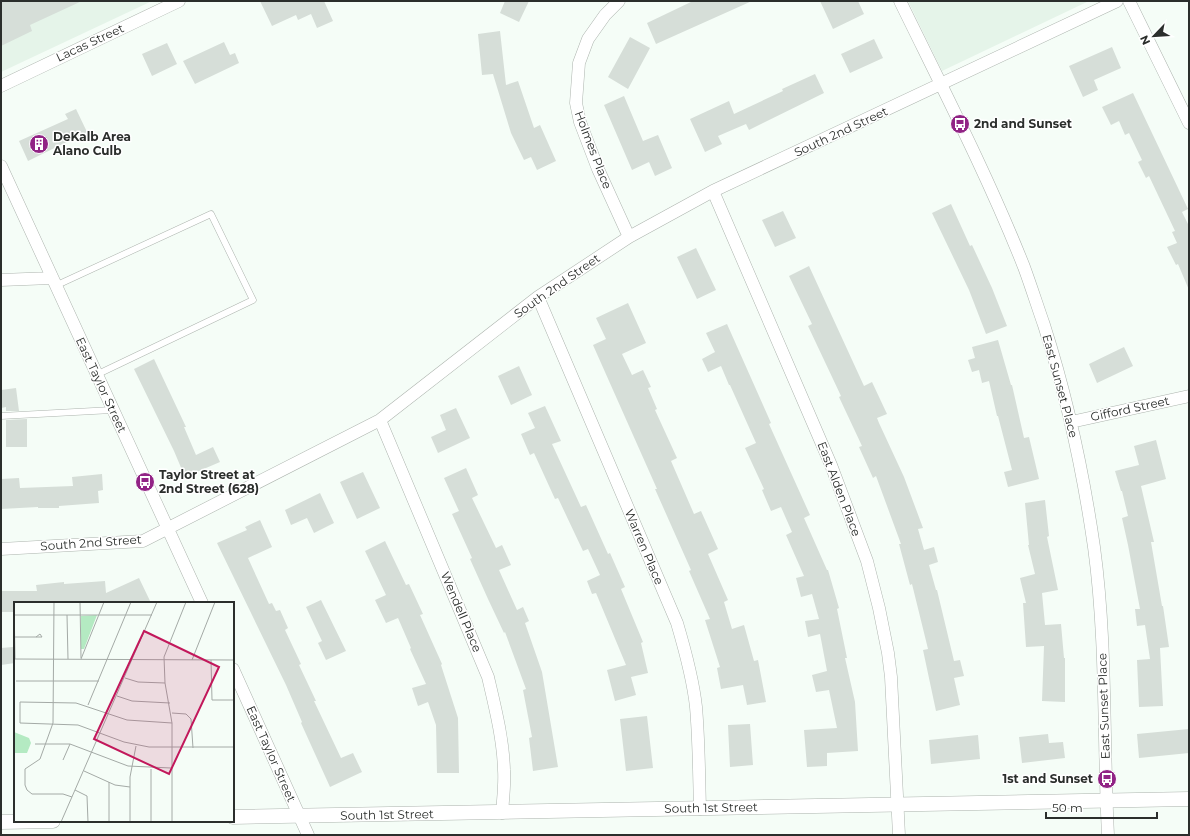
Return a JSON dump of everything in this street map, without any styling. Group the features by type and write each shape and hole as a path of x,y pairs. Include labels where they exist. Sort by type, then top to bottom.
{"street":[{"name":"Lacas Street","path":"1,86 179,1"},
{"name":"Holmes Place","path":"619,1 605,15 588,39 579,63 576,103 580,122 598,169 629,236"},
{"name":"East Sunset Place","path":"900,1 996,201 1024,268 1059,373 1071,422 1094,548 1100,615 1108,835"},
{"name":"South 2nd Street","path":"1,549 143,541 380,420 538,297 629,236 713,191 1117,1"},
{"path":"1129,1 1189,123"},
{"name":"East Taylor Street","path":"1,166 53,282 202,602"},
{"name":"East Alden Place","path":"713,191 831,465 867,561 879,608 891,677 899,835"},
{"path":"1,280 53,282"},
{"name":"Warren Place","path":"538,297 674,616 681,637 696,706 700,809"},
{"name":"Gifford Street","path":"1071,422 1189,396"},
{"name":"Wendell Place","path":"380,420 488,676 496,710 502,748 504,771 502,813"},
{"name":"East Taylor Street","path":"234,671 308,835"},
{"name":"South 1st Street","path":"234,817 502,813 1189,798"},
{"path":"1,822 14,822"}],"lane":[{"path":"53,282 211,214 253,300 96,375"},
{"path":"1,416 112,410"}],"shaded area":[{"path":"1,1 152,1 1,72"},
{"path":"908,1 1089,1 942,71"}],"building":[{"path":"1,1 82,1 30,25 32,31 1,46"},
{"path":"260,1 324,1 333,21 317,28 311,14 298,20 296,15 272,26"},
{"path":"505,1 529,1 519,22 500,13"},
{"path":"693,1 752,1 656,44 647,23"},
{"path":"820,1 858,1 864,14 833,29"},
{"path":"500,31 506,85 518,81 534,128 540,125 556,161 537,170 531,157 524,160 511,133 493,74 482,75 478,34"},
{"path":"630,37 650,48 628,89 608,77"},
{"path":"874,39 883,58 850,73 841,54"},
{"path":"224,42 230,55 235,53 239,63 195,84 183,61"},
{"path":"167,43 177,64 152,76 142,54"},
{"path":"1112,47 1121,68 1094,80 1098,90 1083,97 1069,66"},
{"path":"815,74 824,93 749,130 746,124 718,136 722,144 705,152 690,119 729,101 734,114"},
{"path":"1133,93 1188,209 1182,212 1189,226 1189,290 1178,264 1176,265 1167,247 1177,243 1172,232 1175,231 1149,176 1146,178 1138,162 1142,160 1129,133 1125,135 1119,121 1111,125 1102,107"},
{"path":"624,96 643,141 658,135 672,168 655,176 649,162 632,170 604,105"},
{"path":"76,109 87,132 28,161 19,141 68,119 65,114"},
{"path":"951,204 970,246 972,245 992,288 1007,326 986,334 969,290 932,213"},
{"path":"783,211 796,238 775,247 762,220"},
{"path":"696,248 716,290 697,299 677,257"},
{"path":"809,266 864,386 872,382 887,414 877,418 904,477 923,528 918,529 924,550 934,547 938,562 929,565 937,590 954,661 960,660 964,676 954,678 960,705 936,711 923,650 928,649 912,584 910,585 899,544 901,544 876,476 873,478 859,447 862,446 839,397 841,396 808,326 812,324 789,276"},
{"path":"628,303 646,343 622,354 632,375 643,370 651,387 648,388 657,409 655,410 677,458 671,461 694,514 701,511 718,549 708,554 728,600 724,602 732,629 744,625 754,661 758,660 766,702 747,705 743,685 721,689 717,668 720,667 705,620 710,619 689,571 691,570 655,489 657,489 593,345 606,339 596,318"},
{"path":"727,324 771,423 769,424 810,515 804,518 828,570 839,608 837,609 847,658 845,658 855,702 858,751 827,753 827,766 807,767 804,730 837,728 829,690 816,692 812,675 827,671 820,634 808,637 805,621 819,619 812,594 801,597 796,578 804,576 786,535 792,532 781,507 771,511 762,490 764,489 745,448 756,443 730,385 721,366 708,372 702,359 715,352 706,333"},
{"path":"998,340 1012,385 1024,438 1029,437 1039,479 1008,487 1004,472 1012,470 989,381 982,383 979,370 972,372 968,360 975,358 972,347"},
{"path":"1124,347 1133,366 1097,383 1089,364"},
{"path":"154,359 186,427 184,427 196,455 213,447 220,462 185,477 134,369"},
{"path":"519,366 532,395 511,405 498,376"},
{"path":"16,388 19,411 6,411 6,407 1,408 1,390"},
{"path":"545,406 561,441 552,444 581,507 586,505 608,554 610,553 625,587 621,589 643,642 641,643 648,673 631,677 636,695 615,701 607,670 626,665 596,593 592,594 587,581 600,575 588,549 583,551 558,498 555,499 534,453 530,455 521,434 535,428 528,413"},
{"path":"456,408 470,438 438,453 431,437 446,430 440,415"},
{"path":"27,419 27,447 6,447 6,420"},
{"path":"1156,440 1166,479 1141,486 1154,542 1151,542 1169,647 1160,648 1163,706 1139,707 1137,660 1150,659 1145,625 1137,626 1135,609 1140,609 1122,518 1128,516 1115,471 1139,465 1134,446"},
{"path":"466,468 478,495 472,498 496,548 502,545 511,565 499,570 517,610 523,607 529,621 525,623 542,672 558,767 533,771 529,738 532,737 523,690 526,689 505,632 504,633 470,559 472,558 452,514 459,511 444,478"},
{"path":"363,472 380,508 357,519 340,482"},
{"path":"102,474 103,490 98,491 99,503 59,506 59,508 38,507 1,509 1,479 19,478 20,488 73,486 72,477"},
{"path":"320,493 334,523 314,533 307,518 291,525 285,510"},
{"path":"1045,500 1049,536 1047,537 1058,590 1042,593 1045,625 1061,624 1065,658 1065,702 1042,701 1044,646 1026,647 1023,603 1026,603 1020,578 1035,574 1028,545 1025,503"},
{"path":"260,520 272,547 248,558 269,604 272,603 276,611 280,610 288,628 285,630 301,664 299,665 341,758 353,753 362,772 330,787 301,723 302,722 286,685 217,543 247,530 245,527"},
{"path":"385,541 406,585 409,584 423,614 420,615 442,664 441,665 458,718 459,773 437,773 436,725 428,702 418,706 412,688 426,684 398,618 386,623 375,600 386,595 365,551"},
{"path":"139,578 151,602 14,602 14,612 1,612 1,591 37,591 36,585 64,582 64,584 105,581 106,593"},
{"path":"321,600 346,651 326,660 318,643 322,641 306,607"},
{"path":"13,647 14,663 1,665 1,648"},
{"path":"647,716 653,768 626,771 620,719"},
{"path":"750,724 753,765 730,767 728,725"},
{"path":"1189,729 1189,753 1139,758 1137,734"},
{"path":"1048,734 1049,743 1063,742 1065,758 1022,763 1019,737"},
{"path":"978,735 980,759 931,764 929,740"}],"place":[{"name":"2nd and Sunset","path":"960,124"},
{"name":"DeKalb Area Alano Culb","path":"39,144"},
{"name":"Taylor Street at 2nd Street (628)","path":"145,482"},
{"name":"1st and Sunset","path":"1107,779"}]}
